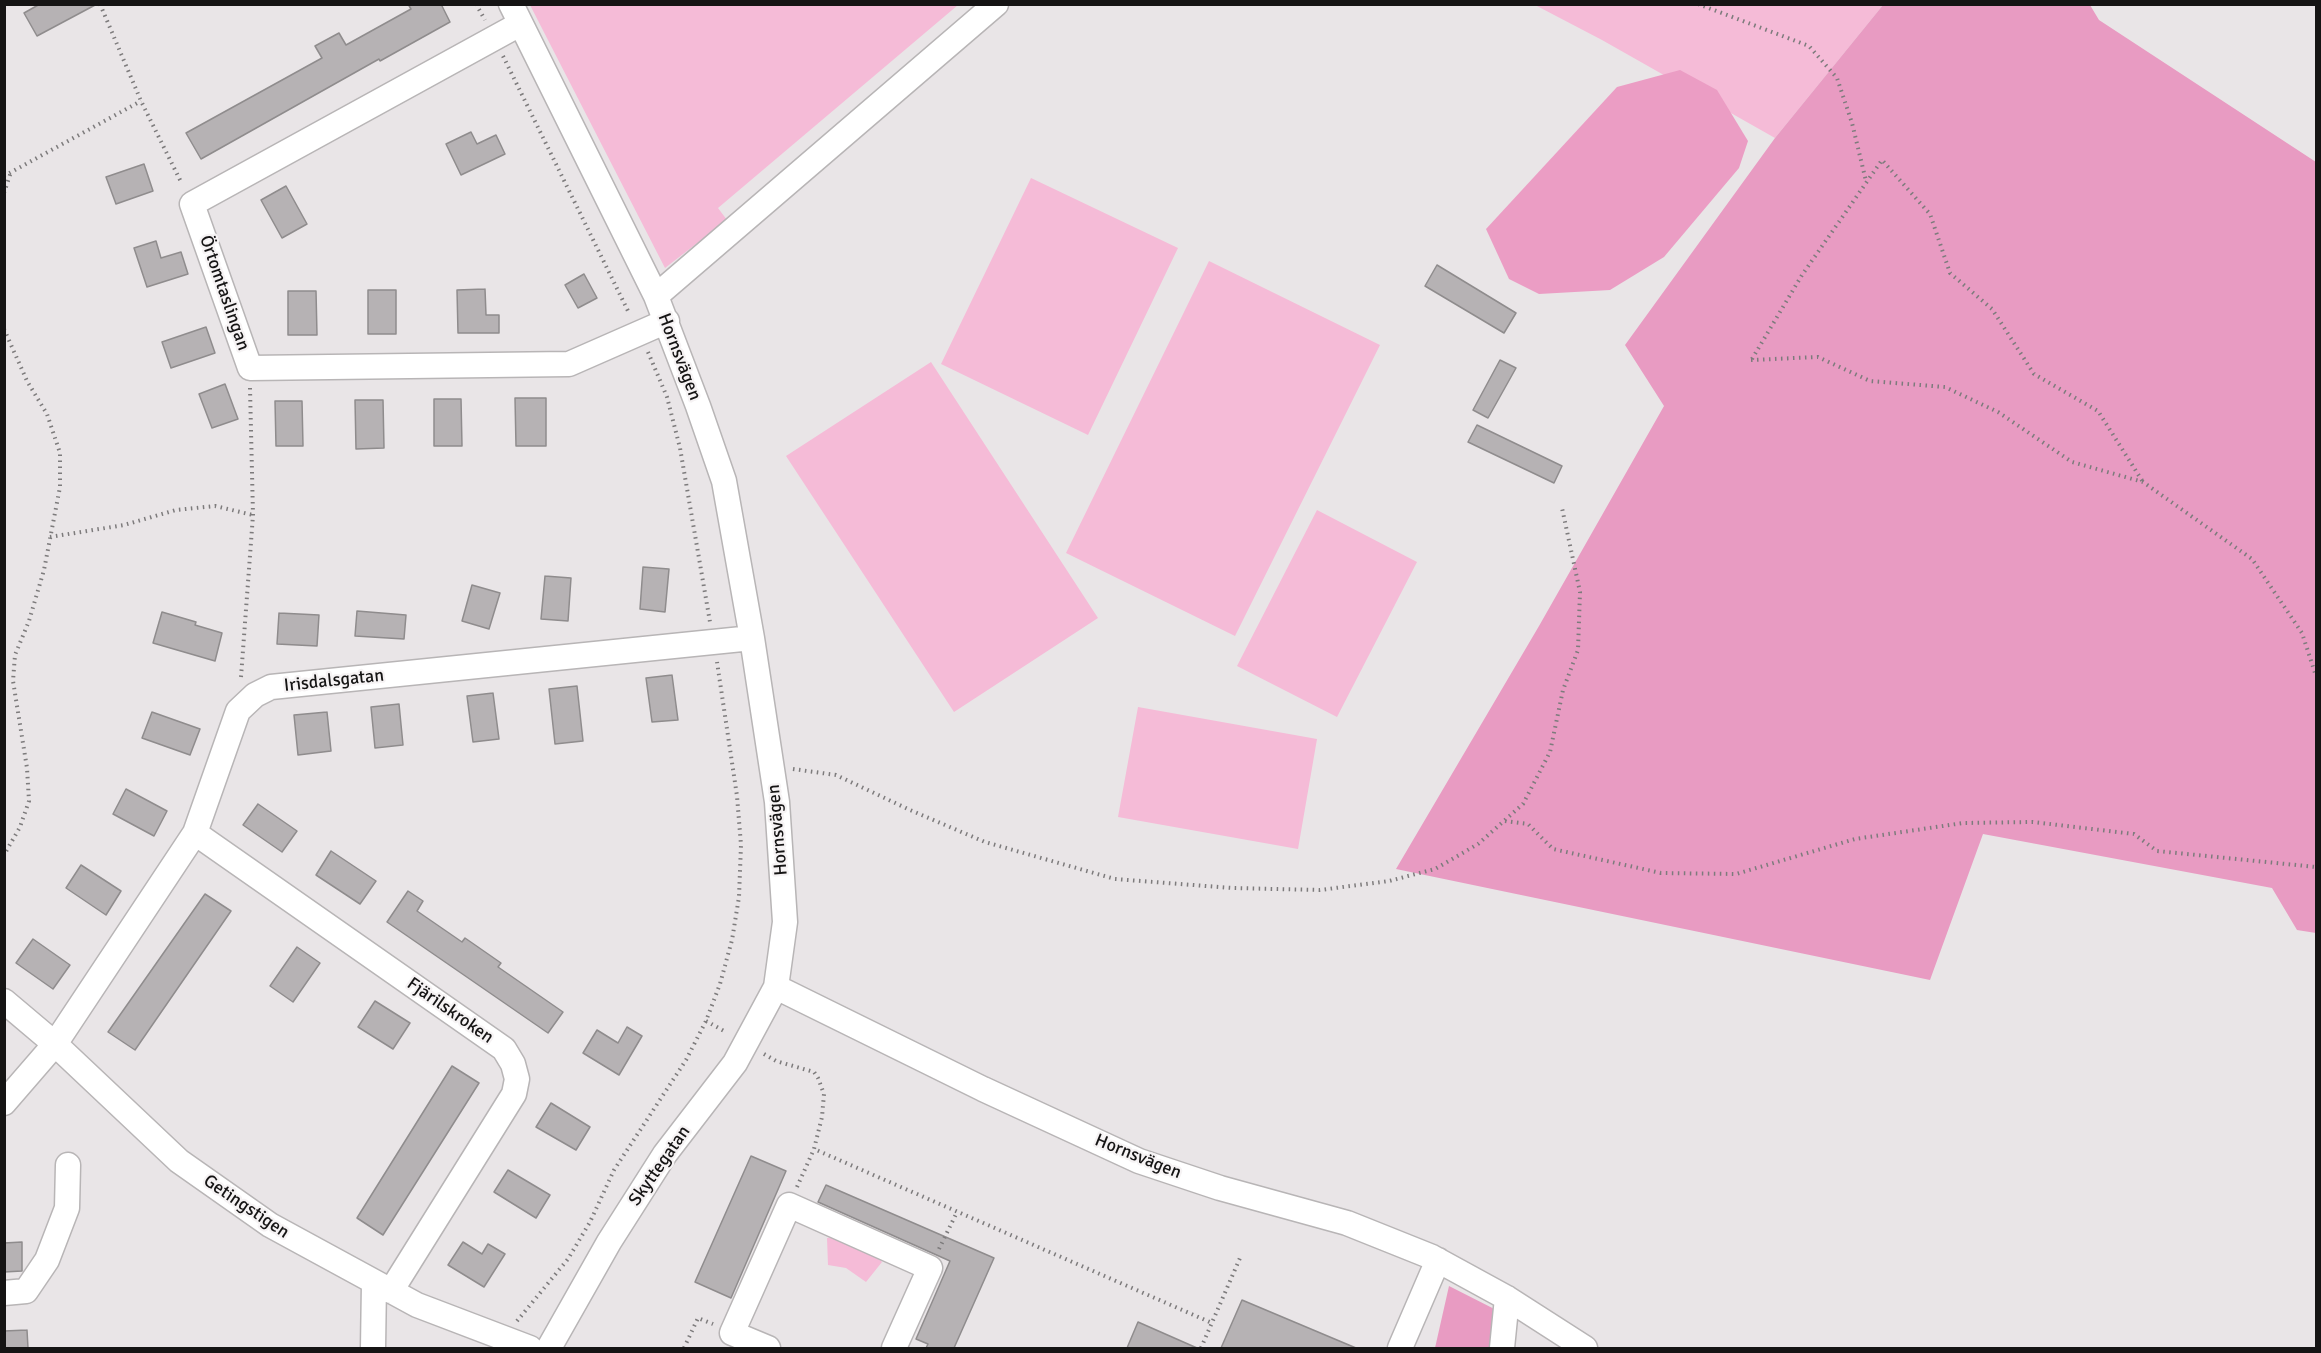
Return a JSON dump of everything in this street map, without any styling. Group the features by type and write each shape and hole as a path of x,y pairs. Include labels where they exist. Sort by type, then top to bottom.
{"street":[{"path":"656,296 996,4"},
{"path":"192,204 494,38 515,14"},
{"name":"Hornsvägen","path":"515,14 656,296 724,481 752,638 777,802 785,922 776,987 983,1089 1139,1161 1220,1188 1347,1223 1438,1260 1507,1298 1586,1348"},
{"name":"Örtomtaslingan","path":"192,204 250,368 569,364 667,321"},
{"name":"Irisdalsgatan","path":"238,711 255,695 271,687 752,638"},
{"path":"4,1103 56,1044 195,833 238,711"},
{"name":"Fjärilskroken","path":"195,833 504,1049 513,1064 517,1079 514,1094 382,1287"},
{"name":"Skyttegatan","path":"549,1348 609,1242 665,1154 735,1063 776,987"},
{"name":"Getingstigen","path":"4,1001 56,1044 179,1161 270,1226 417,1305 530,1348"},
{"path":"4,1293 26,1292 47,1260 67,1208 68,1164"},
{"path":"768,1348 732,1333 789,1205 930,1268 894,1348"},
{"path":"1400,1348 1438,1260"},
{"path":"373,1348 382,1287"},
{"path":"1502,1348 1507,1298"}],"path":[{"path":"100,4 141,101 192,204"},
{"path":"476,4 657,370 667,398 680,448 714,641 736,784 741,845 740,897 732,940 720,984 706,1021 686,1060 614,1170 590,1222 568,1259 504,1338"},
{"path":"1698,4 1809,46 1837,78 1852,123 1866,182"},
{"path":"4,176 141,101"},
{"path":"2143,482 2098,411 2034,374 1992,309 1950,273 1930,214 1882,160 1802,275 1751,360 1818,357 1870,381 1945,387 1998,412 2072,462 2143,482 2252,559 2302,633 2316,675"},
{"path":"4,193 11,172"},
{"path":"4,329 27,381 47,414 60,453 60,487 44,570 29,621 15,655 13,681 27,768 29,801 20,827 4,855"},
{"path":"238,711 253,515 250,368"},
{"path":"50,537 124,525 176,510 215,506 253,515"},
{"path":"771,766 836,776 985,842 1115,879 1232,888 1320,890 1389,881 1435,869 1478,844 1523,804 1550,752 1563,690 1578,650 1581,592 1562,508"},
{"path":"1504,820 1528,824 1553,849 1661,873 1736,874 1855,839 1963,823 2033,822 2134,834 2157,850 2316,867"},
{"path":"706,1021 776,1061 814,1072 818,1078 824,1094 822,1117 814,1149 789,1205"},
{"path":"814,1149 1212,1323"},
{"path":"930,1268 957,1212"},
{"path":"1201,1348 1240,1258"},
{"path":"684,1348 698,1318 732,1333"}],"shaded area":[{"path":"530,5 958,5 718,208 727,220 665,268"},
{"path":"1535,5 1883,5 1775,138 1602,40"},
{"path":"1883,5 2090,5 2099,20 2316,162 2316,933 2297,930 2272,888 1983,834 1930,980 1396,869 1539,626 1664,406 1625,345 1775,138"},
{"path":"1680,70 1717,90 1748,141 1739,168 1664,257 1610,290 1539,294 1509,279 1486,229 1617,87"},
{"path":"1031,178 1178,248 1088,435 941,364"},
{"path":"1209,261 1380,345 1235,636 1066,553"},
{"path":"931,362 1098,618 954,712 786,456"},
{"path":"1317,510 1417,562 1337,717 1237,666"},
{"path":"1138,707 1317,739 1298,849 1118,817"},
{"path":"838,1236 876,1254 882,1262 866,1282 846,1268 828,1265 827,1238"},
{"path":"1449,1286 1516,1320 1513,1348 1435,1348"}],"building":[{"path":"40,4 97,4 37,36 24,13"},
{"path":"408,4 441,4 450,22 380,61 379,59 201,159 186,133 322,58 315,46 339,33 346,45 411,9"},
{"path":"471,132 477,144 496,135 505,154 461,175 446,144"},
{"path":"144,164 153,191 116,204 106,177"},
{"path":"286,186 307,224 282,238 261,200"},
{"path":"156,241 161,258 181,252 188,274 147,287 134,248"},
{"path":"1437,265 1516,313 1504,333 1425,286"},
{"path":"584,274 597,298 578,308 565,285"},
{"path":"485,289 486,315 499,315 499,333 458,333 457,290"},
{"path":"368,290 396,290 396,334 368,334"},
{"path":"288,291 316,291 317,335 288,335"},
{"path":"206,327 215,353 171,368 162,342"},
{"path":"1500,360 1516,368 1488,418 1473,410"},
{"path":"225,384 238,419 212,428 199,394"},
{"path":"515,398 546,398 546,446 516,446"},
{"path":"434,399 461,399 462,446 434,446"},
{"path":"355,400 383,400 384,448 356,449"},
{"path":"275,401 302,401 303,446 276,446"},
{"path":"1477,425 1562,466 1554,483 1468,442"},
{"path":"643,567 669,569 665,612 640,609"},
{"path":"545,576 571,578 568,621 541,619"},
{"path":"472,585 500,593 489,629 462,621"},
{"path":"357,611 406,615 404,639 355,636"},
{"path":"162,612 222,633 215,661 153,643"},
{"path":"279,613 319,615 317,646 277,644"},
{"path":"672,675 678,720 652,722 646,678"},
{"path":"577,686 583,741 555,744 549,689"},
{"path":"493,693 499,739 473,742 467,696"},
{"path":"399,704 403,745 375,748 371,707"},
{"path":"152,712 200,729 190,755 142,738"},
{"path":"327,712 331,751 298,755 294,715"},
{"path":"126,789 167,811 154,836 113,814"},
{"path":"258,804 297,831 282,852 243,825"},
{"path":"331,851 376,881 360,904 316,875"},
{"path":"81,865 121,891 106,915 66,888"},
{"path":"408,891 423,901 417,911 462,942 465,938 501,963 498,967 563,1012 548,1033 387,922"},
{"path":"205,894 231,911 135,1050 108,1032"},
{"path":"33,939 70,965 53,989 16,963"},
{"path":"297,947 320,963 293,1002 270,986"},
{"path":"375,1001 410,1023 393,1049 358,1027"},
{"path":"627,1027 642,1036 619,1075 583,1053 597,1030 618,1043"},
{"path":"452,1066 479,1083 383,1235 357,1218"},
{"path":"551,1103 590,1127 576,1150 536,1127"},
{"path":"751,1156 786,1171 731,1298 695,1282"},
{"path":"508,1170 550,1195 536,1218 494,1192"},
{"path":"826,1185 994,1258 954,1348 926,1348 928,1344 916,1339 950,1261 818,1202"},
{"path":"22,1242 22,1271 4,1272 4,1243"},
{"path":"463,1242 482,1254 488,1244 505,1254 484,1287 448,1265"},
{"path":"1242,1300 1356,1348 1221,1348"},
{"path":"1138,1322 1197,1348 1127,1348"},
{"path":"27,1330 28,1348 4,1348 4,1331"}]}
